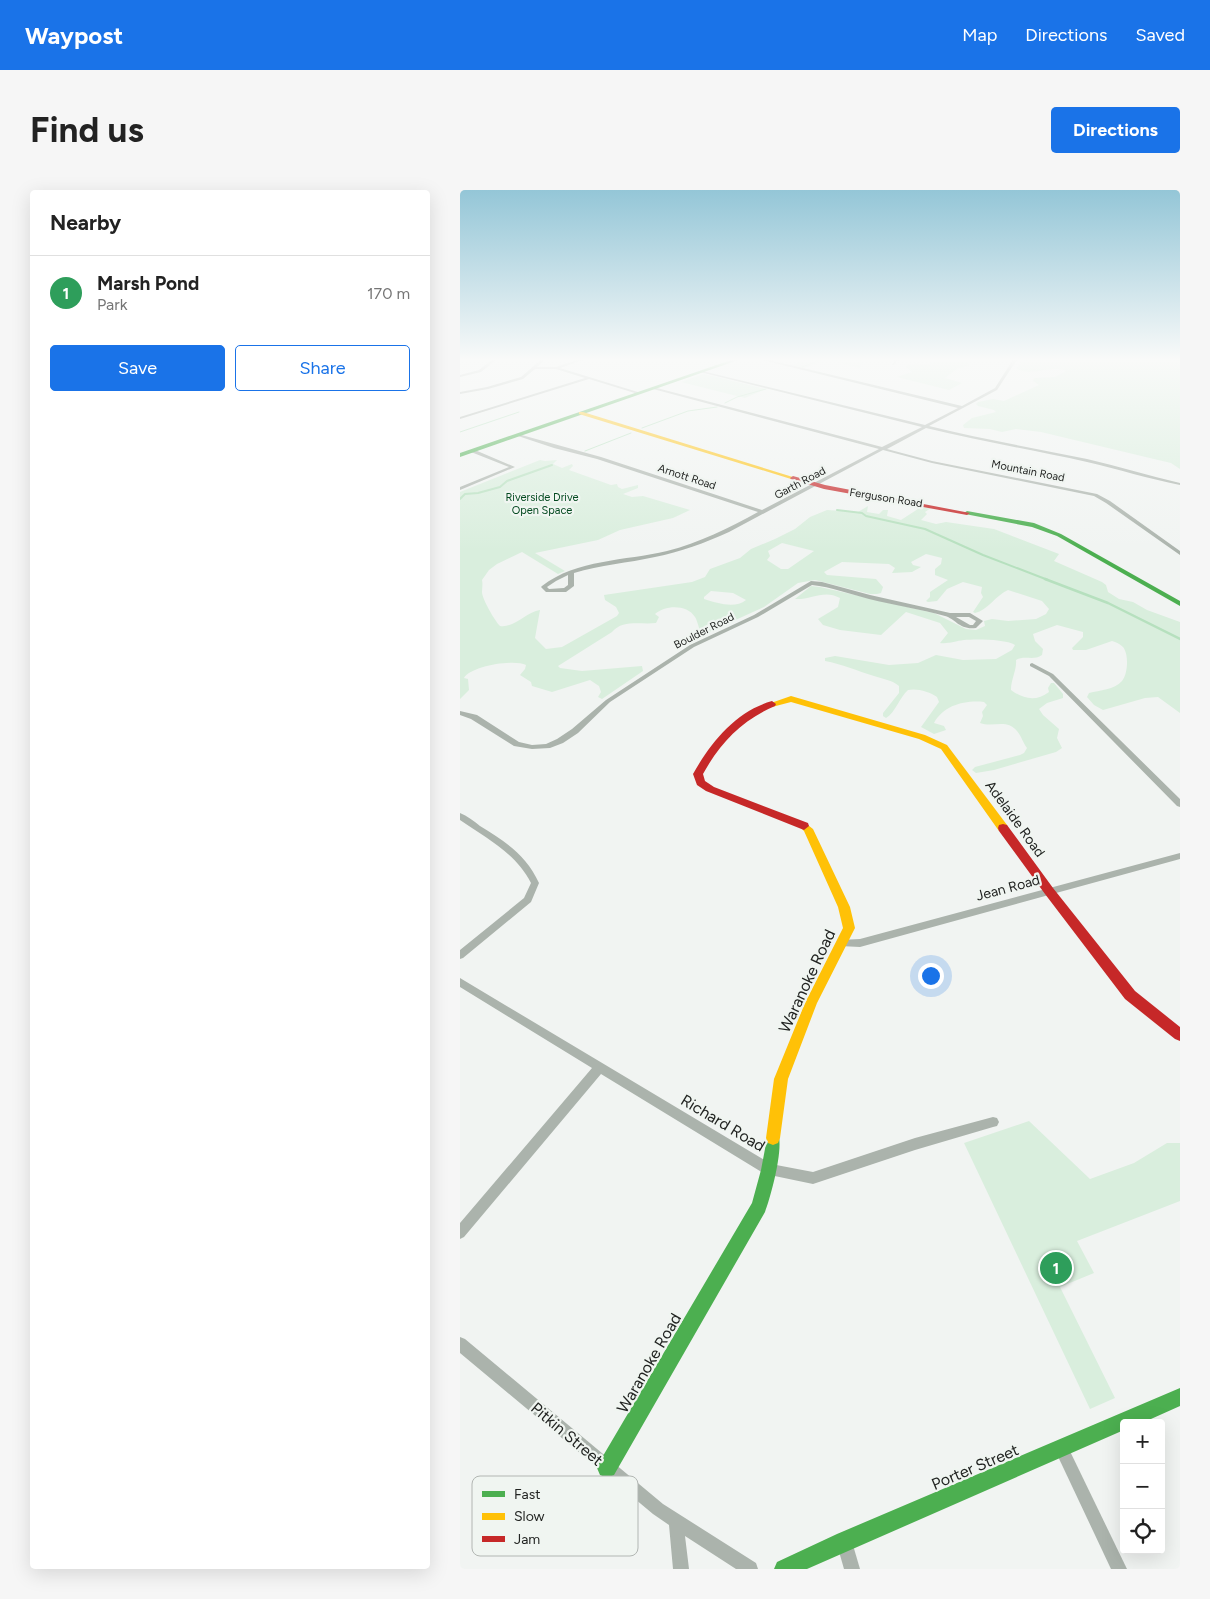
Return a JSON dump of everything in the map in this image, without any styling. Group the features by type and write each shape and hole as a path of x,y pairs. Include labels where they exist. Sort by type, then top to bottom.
{"street":[{"path":"460,455 555,422"},
{"name":"Ferguson Road","path":"612,422 816,485 1034,525 1059,535 1180,604"},
{"name":"Mountain Road","path":"785,422 947,465 1095,495 1179,551"},
{"path":"909,422 984,441 1088,461 1180,484"},
{"name":"Garth Road","path":"571,572 571,586 566,590 548,591 544,587 549,582 571,572 584,568 659,555 711,538 816,485 931,422"},
{"name":"Arnott Road","path":"519,435 599,458 762,512"},
{"path":"460,489 513,467 473,451"},
{"name":"Boulder Road","path":"460,713 474,717 517,744 532,748 547,746 560,741 575,731 608,701 692,646 756,616 811,583 950,614"},
{"path":"1032,665 1051,674 1180,804"},
{"name":"Adelaide Road","path":"778,700 800,700 922,737 944,747 1049,892 1130,995 1180,1035"},
{"name":"Waranoke Road","path":"608,1468 759,1206 770,1170 781,1080 811,1002 843,943 849,928 844,907 808,829 800,823 710,789 701,782 698,774 721,738 758,709 778,700"},
{"path":"460,816 519,858 530,870 535,883 528,900 460,955"},
{"name":"Jean Road","path":"843,943 860,943 1180,856"},
{"name":"Richard Road","path":"460,982 770,1170 813,1178 914,1144 993,1122"},
{"path":"460,1233 600,1067"},
{"name":"Pitkin Street","path":"460,1344 618,1476"},
{"name":"Porter Street","path":"784,1569 844,1541 1180,1397"},
{"path":"1061,1448 1119,1569"},
{"name":"Pitkin Street","path":"638,1493 676,1522 750,1569"},
{"path":"676,1522 680,1569"},
{"path":"844,1541 852,1569"}],"green space":[{"path":"966,422 1180,422 1180,469 1171,463 1041,432 1016,429 1002,432 990,429 964,428 963,425"},
{"name":"Riverside Drive Open Space","path":"540,460 557,460 553,464 562,468 572,464 573,466 569,470 611,485 617,484 622,489 638,485 638,488 623,494 632,497 643,496 690,510 673,518 620,530 598,540 535,553 565,571 558,574 522,552 489,570 482,580 482,592 486,605 492,615 500,626 505,626 511,625 540,610 535,638 546,649 562,647 617,616 619,613 616,607 605,600 604,595 692,582 705,577 710,569 740,558 751,549 795,529 810,517 827,510 858,512 868,506 867,512 879,514 883,510 888,510 887,516 901,520 921,507 931,508 925,512 927,514 921,520 936,524 946,522 994,529 1059,554 1054,561 1102,582 1106,585 1108,592 1119,599 1133,602 1147,610 1180,622 1180,713 1158,697 1145,698 1103,710 1094,705 1087,697 1089,693 1115,686 1124,678 1127,664 1125,650 1121,645 1112,641 1086,650 1073,650 1072,648 1083,637 1083,632 1057,625 1033,634 1035,641 1043,649 1042,655 1036,658 1016,660 1011,690 1020,696 1034,698 1049,692 1048,688 1051,683 1054,683 1063,694 1063,698 1047,703 1039,709 1059,729 1057,738 1062,748 1056,752 994,770 976,773 972,770 975,767 1020,755 1027,748 1019,733 1013,727 1004,724 990,725 980,723 983,716 982,712 987,705 984,702 962,703 949,708 934,723 944,726 946,730 934,734 921,727 939,702 937,697 923,691 908,690 886,718 883,716 883,713 899,693 899,686 893,682 825,661 825,658 835,656 889,665 918,663 936,655 963,660 996,659 1012,650 1015,645 983,640 940,643 948,633 940,623 906,612 881,635 840,630 823,625 818,619 838,607 840,598 828,594 795,599 811,586 934,613 966,629 976,630 985,626 984,621 992,619 1008,621 1036,619 1046,614 1049,609 1042,601 1008,590 984,609 975,613 973,612 983,597 981,593 982,587 963,582 947,589 937,601 928,602 926,601 930,597 930,592 948,580 935,575 935,569 941,564 942,558 926,554 911,562 913,565 921,567 912,572 892,573 895,568 889,564 842,562 824,572 827,575 876,579 883,587 881,593 877,594 870,594 815,580 798,583 764,607 709,632 700,631 696,618 691,613 676,607 664,609 655,614 659,617 656,623 621,625 558,666 560,668 582,671 642,666 643,671 602,699 598,697 601,692 599,686 590,680 552,692 532,686 531,682 520,675 526,665 503,663 484,667 468,674 464,678 468,679 469,690 460,699 460,492","holes":["782,543 814,551 788,569 781,569 767,560 770,556 768,551","711,591 733,593 746,600 742,603 731,605 704,599"]},
{"path":"1029,1121 1090,1179 1134,1163 1167,1143 1180,1143 1180,1201 1077,1241 1094,1273 1060,1287 1115,1398 1090,1409 964,1143"}],"waterway":[{"path":"460,432 488,422"},
{"path":"642,428 657,422"},
{"path":"585,451 631,433"},
{"path":"460,499 465,494 478,493 500,487 507,481 552,465"},
{"path":"837,510 862,513 866,516 925,529 983,555 1048,580"},
{"path":"1045,579 1108,603 1180,639"}],"traffic: fast":[{"path":"460,455 555,422"},
{"path":"967,513 1034,525 1059,535 1180,604"},
{"path":"607,1468 759,1206 769,1170 773,1138"},
{"path":"784,1569 844,1541 1180,1397"}],"traffic: slow":[{"path":"612,422 793,478"},
{"path":"772,704 791,699 922,737 944,747 1003,828"},
{"path":"773,1138 781,1079 811,1003 849,928 844,907 808,829 804,826"}],"traffic: jam":[{"path":"793,478 824,487 967,513"},
{"path":"772,704 748,716 728,732 719,741 698,774 701,783 710,789 804,826"},
{"path":"1003,828 1049,891 1130,995 1180,1035"}],"place":[{"name":"Marsh Pond","path":"1056,1268"}]}
